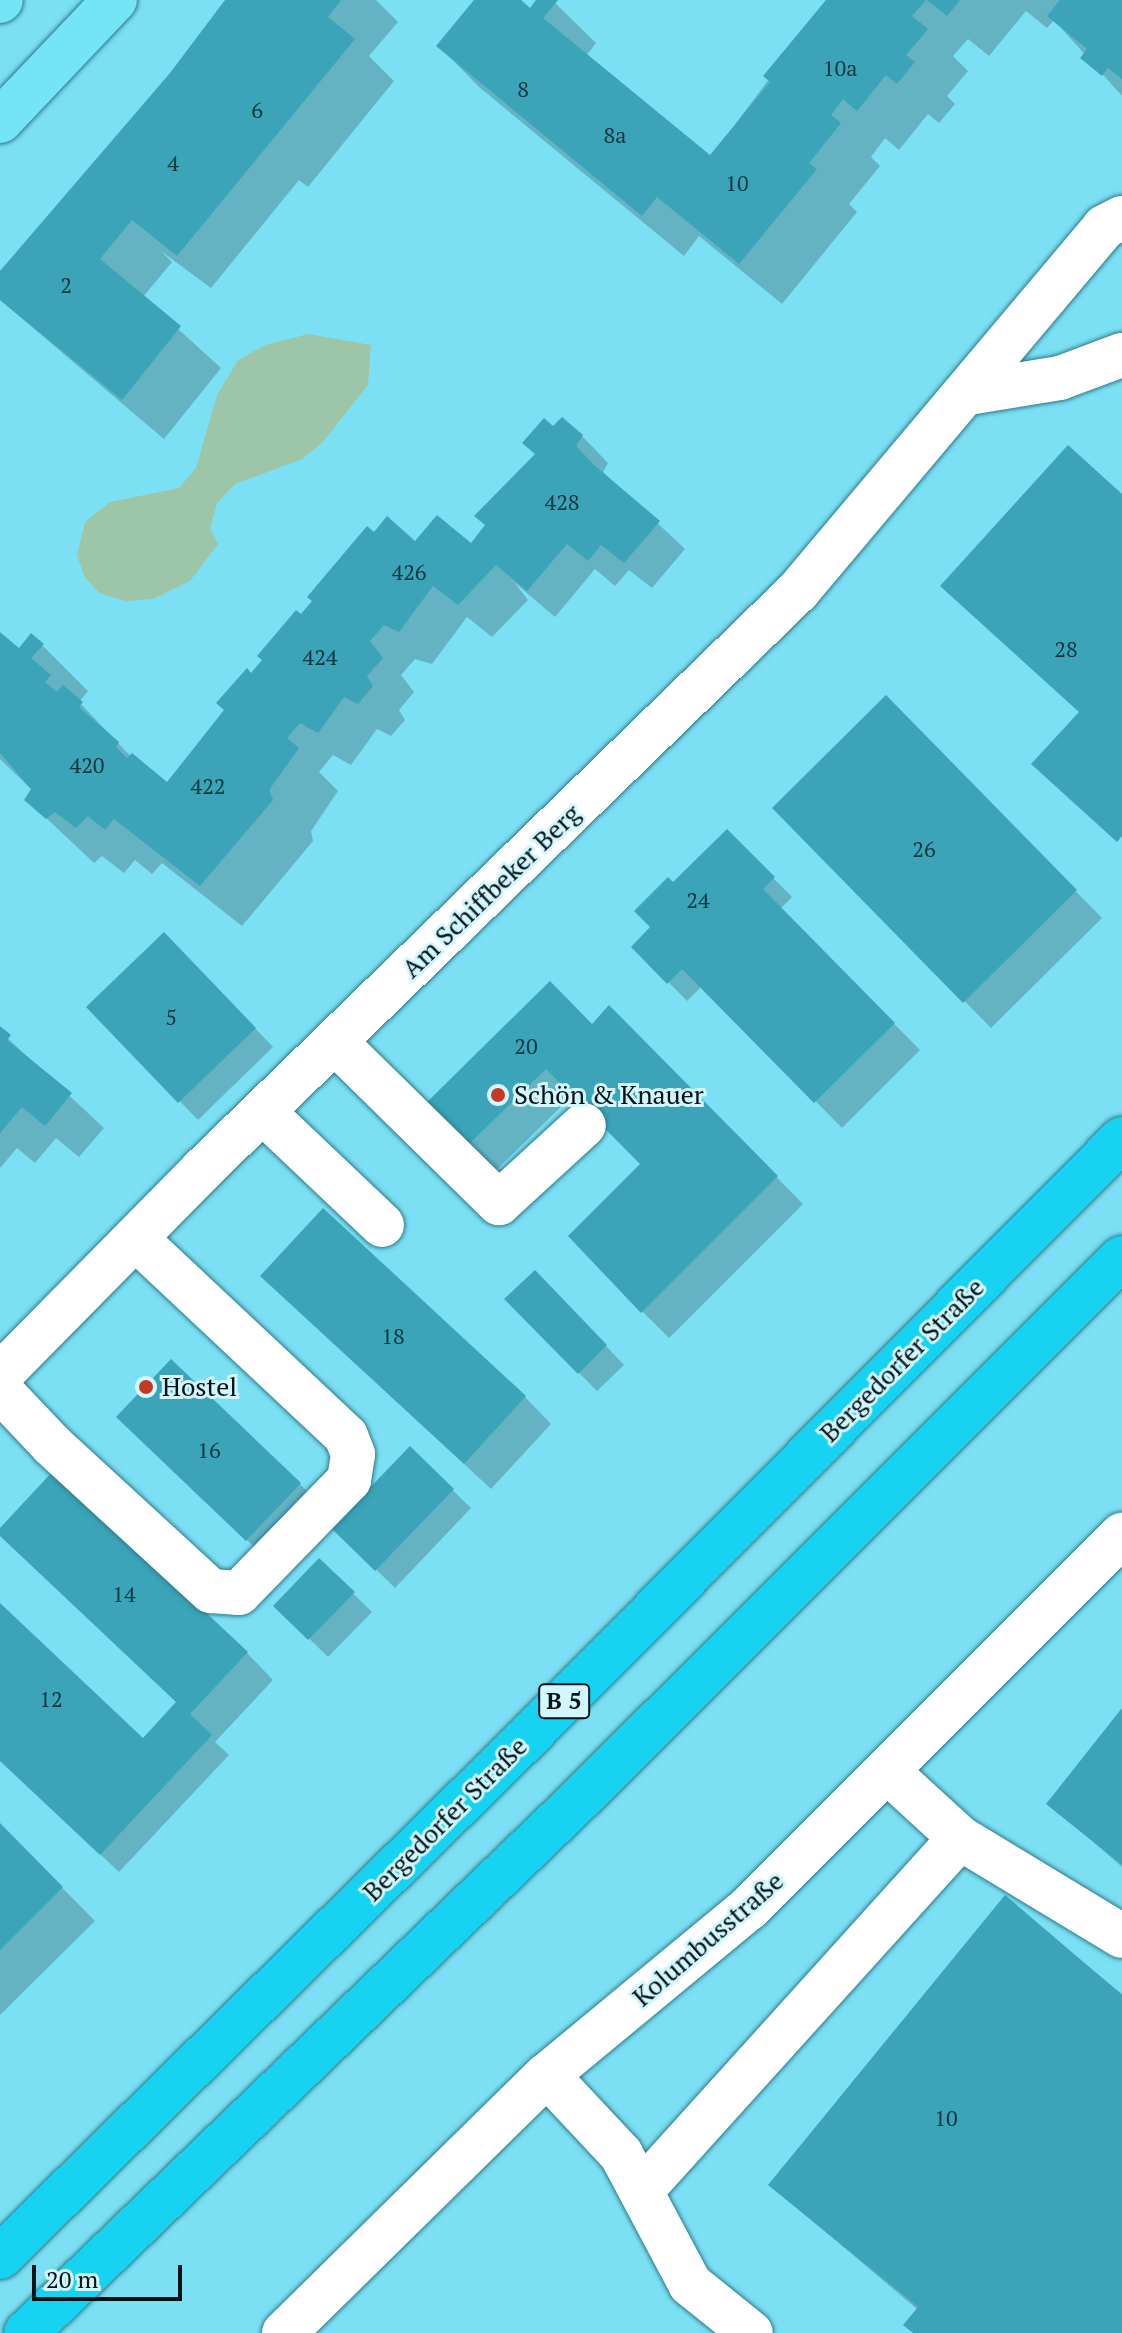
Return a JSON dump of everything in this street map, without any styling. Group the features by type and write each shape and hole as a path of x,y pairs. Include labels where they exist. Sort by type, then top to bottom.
{"highway":[{"name":"Bergedorfer Straße","path":"0,2257 523,1742 1122,1139"},
{"path":"26,2333 582,1797 1122,1258"}],"main road":[{"path":"0,121 115,0"}],"street":[{"name":"Am Schiffbeker Berg","path":"0,1375 263,1112 798,591 968,393 1104,227 1122,218"},
{"path":"968,393 1060,378 1122,355"},
{"path":"335,1042 499,1203 584,1125"},
{"path":"263,1112 382,1225"},
{"path":"0,1390 52,1445 211,1591 239,1593 349,1480 353,1454 346,1436 135,1238"},
{"name":"Kolumbusstraße","path":"284,2333 547,2075 749,1908 1122,1535"},
{"path":"887,1771 960,1838 1122,1936"},
{"path":"641,2191 960,1838"},
{"path":"547,2075 621,2154 690,2284 751,2333"}],"green space":[{"path":"308,334 371,345 368,385 322,443 302,459 235,484 217,503 210,529 218,544 190,581 153,599 126,601 99,593 84,576 77,555 85,522 110,502 179,488 196,468 217,395 238,360 265,345"}],"building":[{"path":"225,0 341,0 328,17 355,39 177,256 132,220 100,259 181,326 122,400 0,300 0,271 170,73"},
{"path":"474,0 521,0 530,8 536,0 558,0 543,18 710,155 770,82 763,76 826,0 926,0 912,16 928,29 906,55 915,62 897,84 886,75 857,111 843,99 831,115 841,123 809,163 817,169 739,264 657,197 642,216 436,46"},
{"path":"927,0 960,0 947,16"},
{"path":"1060,0 1122,0 1122,79 1108,68 1102,76 1080,58 1087,49 1047,16"},
{"path":"562,417 583,435 576,446 660,521 624,563 601,545 588,561 567,544 527,591 496,565 458,605 433,586 399,632 384,625 370,641 383,658 367,676 373,686 358,704 344,697 318,733 300,723 287,738 299,748 269,790 273,800 200,886 114,819 105,830 88,816 76,828 55,812 46,819 24,800 31,789 0,753 0,632 19,648 31,633 44,644 31,658 51,675 45,682 57,692 63,685 83,702 79,707 119,742 116,747 127,758 132,753 167,782 224,710 216,703 247,668 251,673 262,660 257,656 296,610 301,614 312,601 307,597 367,526 374,532 387,516 415,541 437,515 471,543 485,525 474,516 535,454 522,443 544,418 553,426"},
{"path":"1068,445 1122,494 1122,836 1117,842 1031,764 1079,712 940,586"},
{"path":"886,695 1077,890 963,1003 772,808"},
{"path":"727,829 775,877 763,889 895,1023 814,1103 682,969 667,984 631,947 650,927 634,911 668,877 673,882"},
{"path":"164,932 256,1028 178,1103 86,1007"},
{"path":"550,981 592,1024 609,1005 778,1176 641,1313 568,1236 640,1164 546,1069 464,1149 423,1106"},
{"path":"0,1026 11,1035 7,1040 72,1093 45,1126 22,1107 0,1133"},
{"path":"323,1208 526,1396 464,1464 260,1276"},
{"path":"535,1270 607,1345 578,1374 504,1299"},
{"path":"171,1359 301,1483 246,1541 116,1417"},
{"path":"410,1446 454,1489 375,1571 331,1528"},
{"path":"54,1470 248,1652 190,1714 212,1735 100,1855 0,1761 0,1603 143,1738 176,1702 0,1536 0,1528"},
{"path":"319,1558 355,1592 308,1640 273,1606"},
{"path":"1122,1708 1122,1865 1046,1804"},
{"path":"0,1823 63,1887 0,1950"},
{"path":"1005,1895 1122,1995 1122,2333 913,2333 903,2325 918,2307 768,2185"}],"place":[{"name":"Schön & Knauer","path":"498,1095"},
{"name":"Hostel","path":"146,1387"}]}
